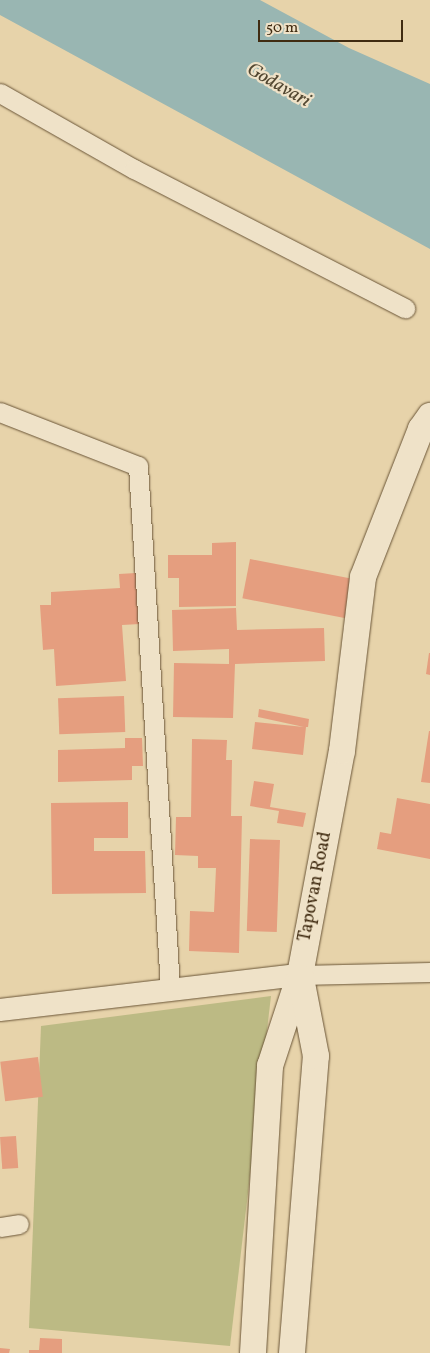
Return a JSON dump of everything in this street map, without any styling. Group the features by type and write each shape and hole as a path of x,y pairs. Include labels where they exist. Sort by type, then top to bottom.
{"main road":[{"name":"Tapovan Road","path":"253,1353 270,1066 300,975 342,751 363,577 426,422"},
{"path":"292,1353 316,1056 300,975"}],"street":[{"path":"0,93 134,169 405,308"},
{"path":"0,412 138,466 170,988"},
{"path":"0,1010 170,988 300,975 430,972"},
{"path":"0,1227 19,1224"}],"shaded area":[{"path":"271,996 230,1346 29,1328 41,1026"}],"water":[{"name":"Godavari","path":"0,0 260,0 349,48 430,84 430,249 0,15"}],"building":[{"path":"236,542 236,606 179,607 179,578 168,578 168,555 212,555 212,543"},
{"path":"250,559 356,580 348,619 242,598"},
{"path":"136,573 140,624 122,625 126,681 56,686 54,649 43,650 40,605 51,605 51,592 120,588 119,574"},
{"path":"236,608 237,630 324,628 325,661 235,664 233,718 173,717 174,663 229,664 229,649 173,651 172,610"},
{"path":"430,653 430,675 426,674"},
{"path":"124,696 125,732 59,734 58,698"},
{"path":"259,709 309,719 308,727 306,727 303,755 252,749 255,722 304,727 258,717"},
{"path":"430,731 430,783 421,782"},
{"path":"125,738 142,738 143,766 132,766 132,780 58,782 58,750 125,748"},
{"path":"192,739 227,740 226,760 232,760 231,816 242,816 239,953 189,951 190,911 214,912 216,868 198,868 198,856 175,855 176,817 191,817"},
{"path":"254,781 274,784 270,807 306,813 303,827 277,823 279,811 250,806"},
{"path":"397,798 430,804 430,859 377,849 380,832 391,834"},
{"path":"128,802 128,838 94,838 94,851 145,851 146,893 52,894 51,803"},
{"path":"250,839 280,840 277,932 247,931"},
{"path":"38,1057 43,1097 5,1101 0,1062"},
{"path":"16,1136 18,1168 2,1169 0,1137"},
{"path":"40,1338 62,1339 62,1353 29,1353 29,1350 39,1350"},
{"path":"0,1348 10,1349 9,1353 0,1353"}]}
